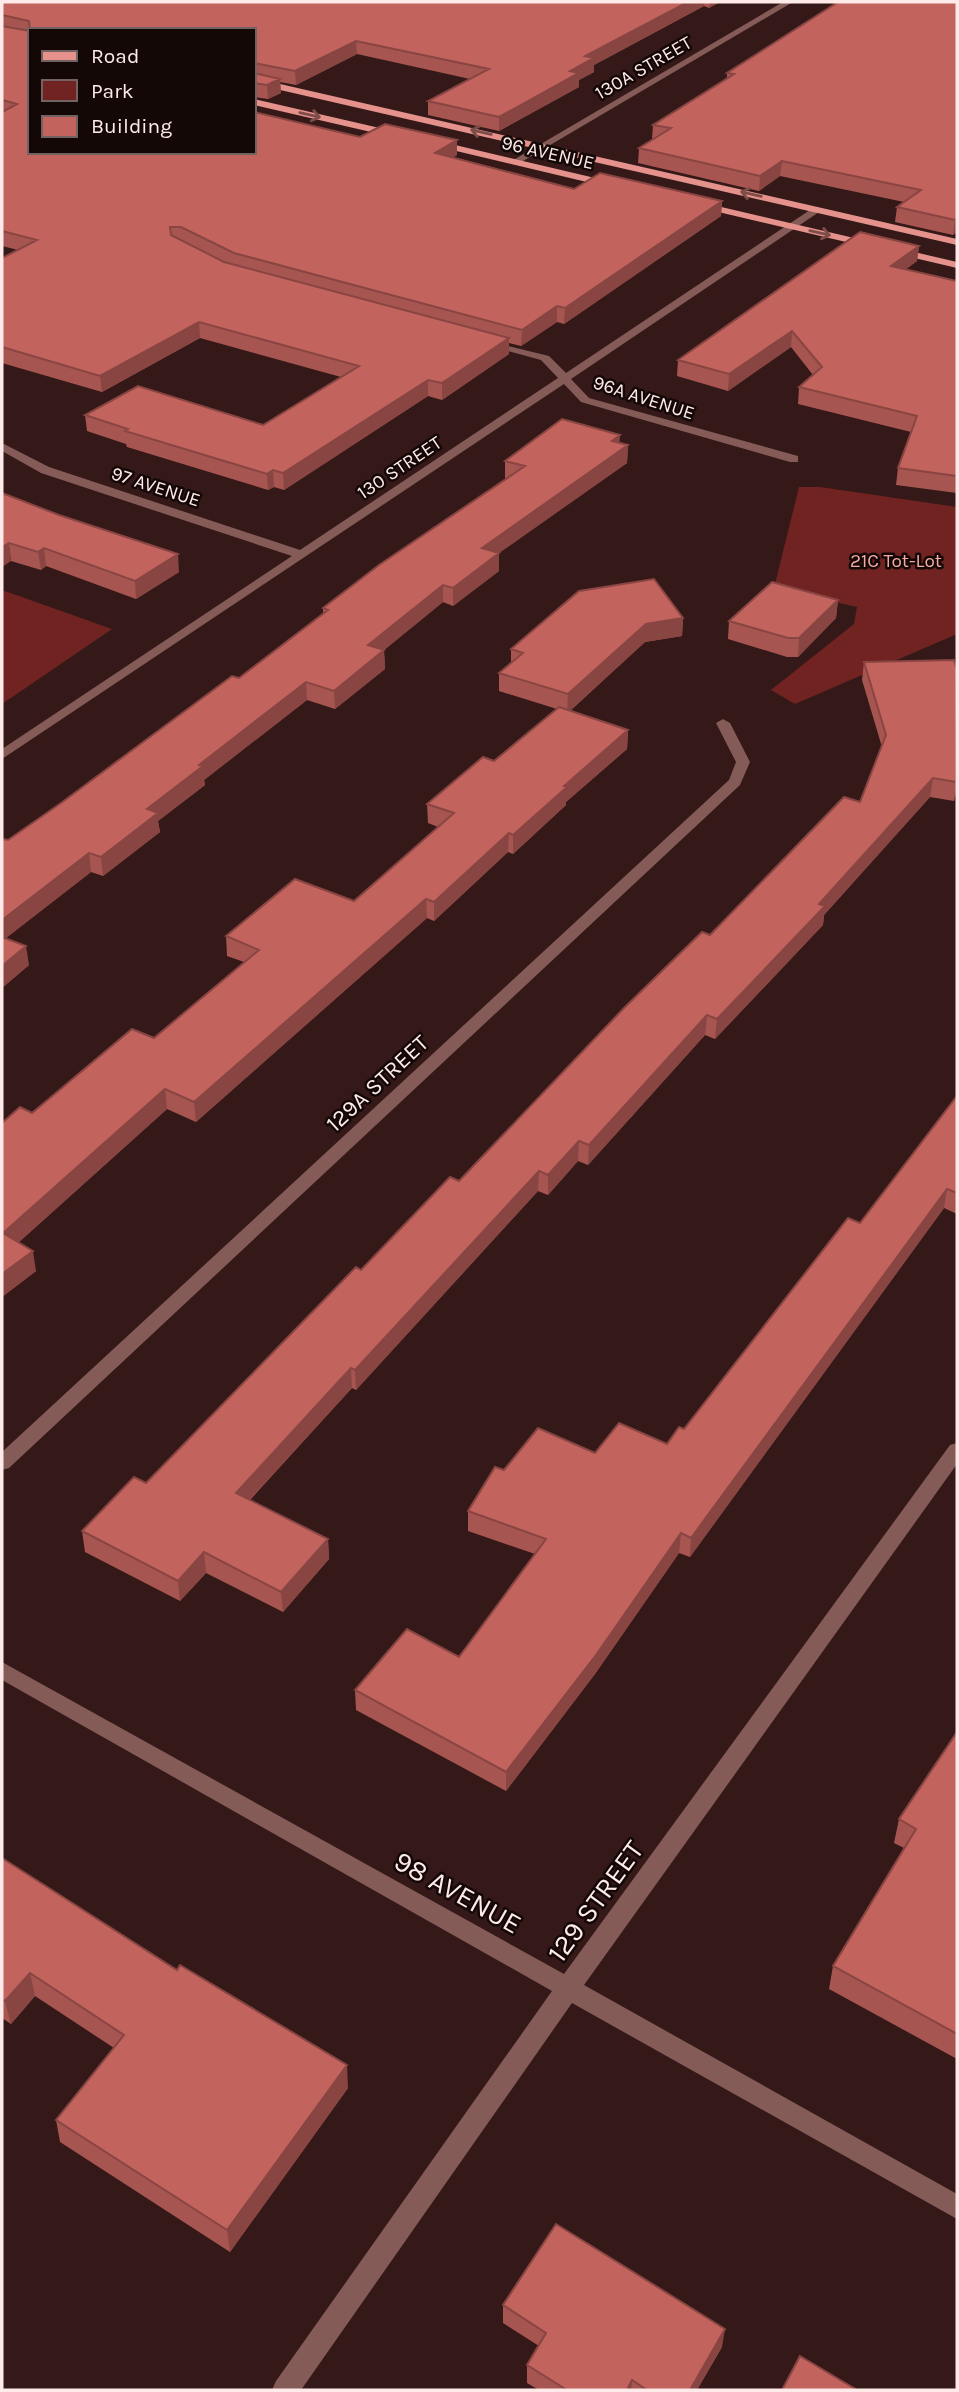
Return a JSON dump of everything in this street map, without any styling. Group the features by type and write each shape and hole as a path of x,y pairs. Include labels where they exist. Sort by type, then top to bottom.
{"main road":[{"name":"96 AVENUE","path":"256,81 957,242"},
{"path":"256,102 406,137"},
{"name":"96 AVENUE","path":"420,140 621,187"},
{"path":"686,202 957,265"}],"street":[{"name":"130A STREET","path":"515,162 789,2"},
{"name":"130 STREET","path":"2,755 817,209"},
{"name":"96A AVENUE","path":"476,340 545,358 585,400 794,460"},
{"name":"97 AVENUE","path":"2,446 45,470 302,555"},
{"name":"129A STREET","path":"2,1463 735,782 743,762 723,723"},
{"name":"129 STREET","path":"285,2390 569,1988 957,1450"},
{"name":"98 AVENUE","path":"2,1670 957,2207"}],"green space":[{"name":"21C Tot-Lot","path":"799,487 820,487 957,507 957,634 795,704 771,690 854,624 857,607 774,588"},
{"path":"2,590 112,629 2,704"}],"building":[{"path":"2,2 688,2 585,56 594,58 570,71 579,73 499,117 428,101 489,69 356,41 295,71 256,63 256,28 30,28 29,21 2,15"},
{"path":"838,2 957,2 955,220 897,207 921,190 782,161 760,176 639,148 671,128 653,125 734,74 727,73"},
{"path":"2,26 28,31 28,154 256,154 256,112 360,137 385,124 457,140 435,153 574,189 600,173 722,201 565,308 557,306 522,330 234,253 181,227 170,227 171,235 224,262 509,338 442,383 428,380 283,473 273,470 267,474 125,431 128,429 85,415 138,386 263,425 359,366 199,322 100,376 2,347 2,258 37,240 2,231 2,112 17,104 2,100"},
{"path":"256,73 280,79 267,85 256,83"},
{"path":"860,232 919,246 891,266 957,281 957,476 898,468 917,416 799,387 822,367 792,331 729,374 678,360"},
{"path":"562,419 620,435 612,441 628,445 482,548 499,553 453,588 443,585 368,645 384,650 334,691 306,682 147,809 158,813 101,857 89,853 2,920 4,839 8,840 61,803 232,676 239,678 328,610 323,608 379,565 525,466 505,461"},
{"path":"2,493 59,515 178,554 135,581 44,548 38,552 9,543 2,547"},
{"path":"654,579 683,618 646,624 568,694 499,673 523,653 511,649 579,591"},
{"path":"772,582 838,600 799,638 788,638 729,621"},
{"path":"954,660 957,670 956,782 933,778 819,904 825,906 717,1019 707,1015 589,1145 579,1141 548,1175 539,1171 355,1370 351,1368 236,1493 328,1539 281,1592 204,1552 178,1581 82,1531 134,1477 146,1483 356,1267 361,1270 450,1177 459,1181 624,1008 702,932 710,935 844,797 860,802 886,735 864,662"},
{"path":"559,707 628,730 513,835 509,833 434,902 426,899 194,1102 165,1089 3,1233 33,1251 2,1274 2,1123 20,1107 32,1113 132,1029 154,1038 259,950 226,936 295,879 354,901 454,813 427,804 483,757 494,761"},
{"path":"2,937 26,946 2,966"},
{"path":"957,1096 957,1193 947,1189 691,1538 681,1533 596,1655 506,1772 355,1690 407,1629 459,1657 546,1539 468,1511 495,1467 504,1470 538,1428 595,1453 619,1423 667,1444 679,1427 684,1429 848,1218 860,1223"},
{"path":"957,1732 957,2034 833,1966 916,1829 899,1819"},
{"path":"2,1858 177,1970 180,1965 347,2065 227,2230 56,2120 124,2035 30,1973 5,2001 2,1999"},
{"path":"556,2224 725,2329 690,2390 647,2390 632,2380 627,2390 567,2390 527,2365 546,2333 503,2305"},
{"path":"800,2356 857,2390 782,2390"}]}
